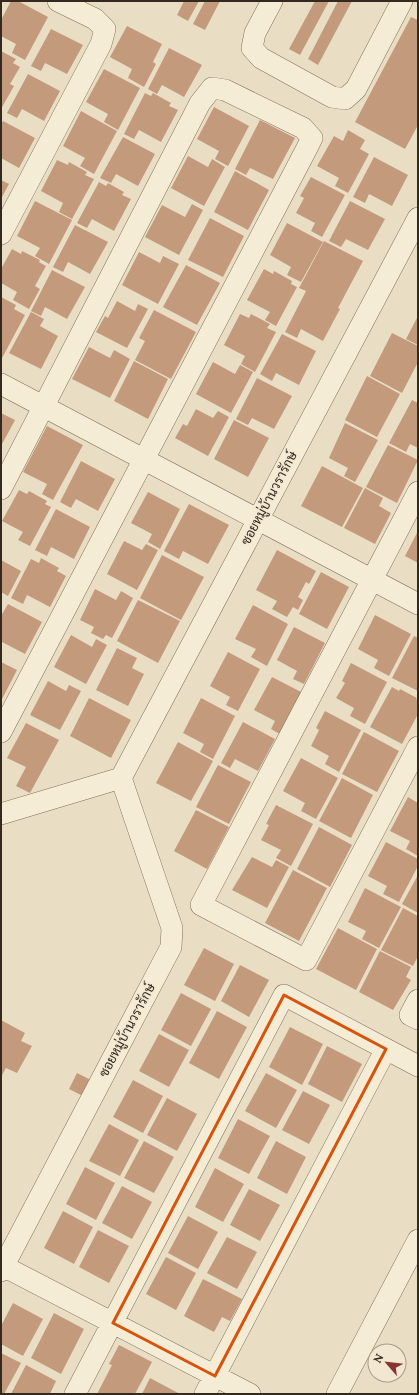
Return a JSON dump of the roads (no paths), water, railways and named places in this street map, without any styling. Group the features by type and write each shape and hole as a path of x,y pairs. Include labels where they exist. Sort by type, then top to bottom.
{"street":[{"path":"1,234 101,44 105,29 94,19 58,1"},
{"path":"272,1 255,33 252,48 261,58 326,94 332,97 345,98 356,89 402,1"},
{"path":"1,489 200,103 212,88 225,90 303,128 312,138 1,732"},
{"name":"ซอยหมู่บ้านวรารักษ์","path":"2,1269 171,946 172,928 121,778 418,218"},
{"path":"1,384 258,518 418,604"},
{"path":"418,492 201,905 306,960 418,748"},
{"path":"1,814 121,778"},
{"path":"75,1394 284,996 418,1066"},
{"path":"418,1000 410,1015 418,1019"},
{"path":"205,1394 386,1049"},
{"path":"337,1394 418,1240"},
{"path":"2,1269 113,1323 250,1394"}]}
